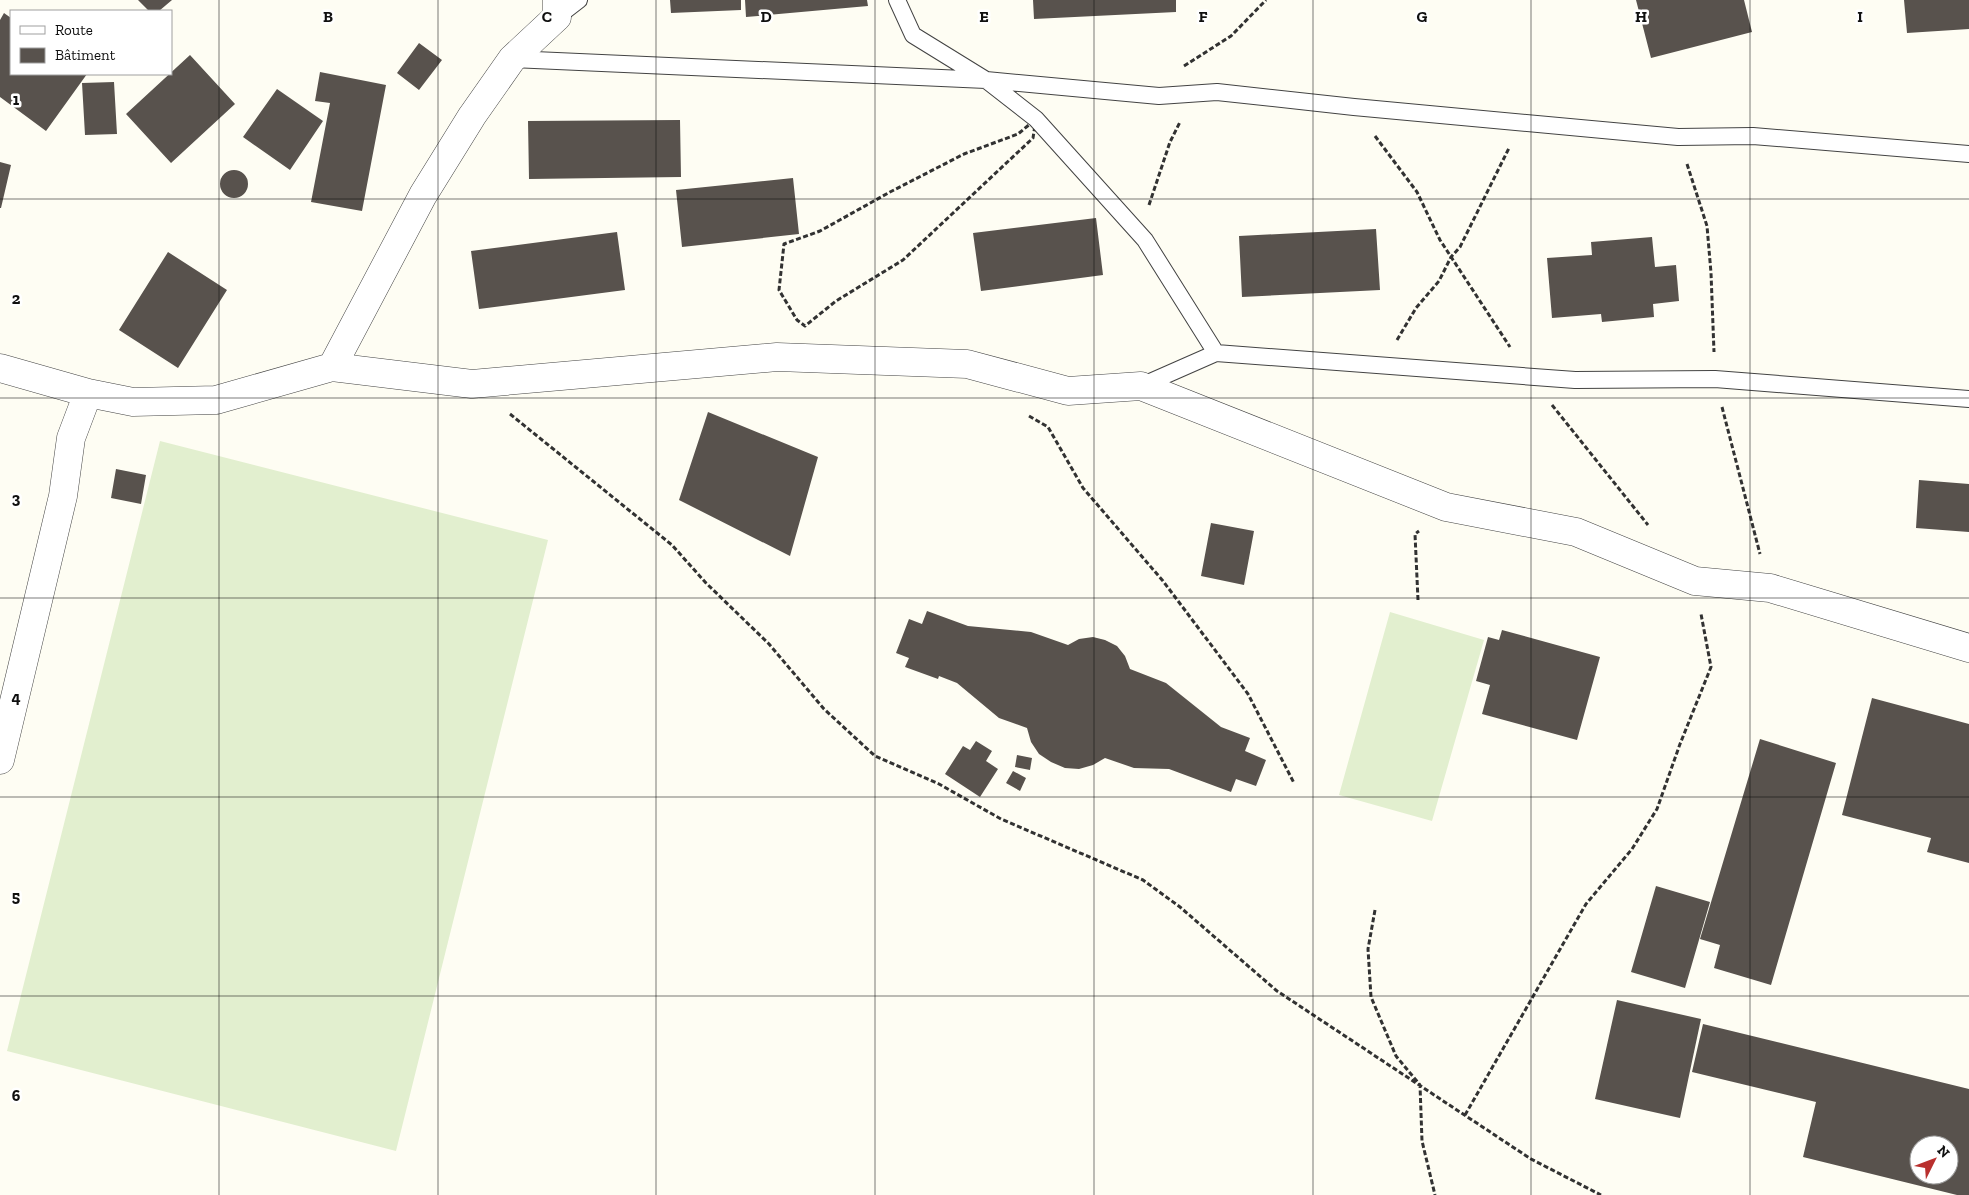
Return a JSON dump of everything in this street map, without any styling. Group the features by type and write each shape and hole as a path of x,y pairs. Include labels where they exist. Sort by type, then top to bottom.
{"street":[{"path":"332,367 423,194 472,116 512,59 557,8"},
{"path":"0,368 88,393 133,402 216,400 332,367 472,384 777,357 967,364 1068,391 1141,386 1446,507 1576,532 1695,581 1770,588 1969,648"},
{"path":"0,760 63,496 71,438 88,393"}],"lane":[{"path":"557,8 579,0"},
{"path":"898,0 913,35 986,80 1036,119 1145,240 1216,353"},
{"path":"512,59 986,80 1158,96 1217,92 1522,124 1678,138 1753,136 1969,154"},
{"path":"1141,386 1216,353 1574,380 1715,378 1969,399"}],"path":[{"path":"1158,96 1184,65 1231,36 1266,0"},
{"path":"1145,240 1145,218 1170,142 1183,114 1217,92"},
{"path":"1036,119 1033,138 903,260 836,301 805,326 797,320 779,290 784,244 820,231 964,154 1018,134 1036,119"},
{"path":"1386,366 1390,352 1416,308 1439,281 1451,257 1460,247 1486,192 1522,124"},
{"path":"472,384 672,545 706,583 769,644 824,709 875,756 939,784 1001,819 1143,880 1180,907 1277,991 1531,1158 1601,1195"},
{"path":"1023,412 1048,427 1083,488 1163,581 1248,694 1294,783"},
{"path":"1418,600 1416,534 1446,507"},
{"path":"1465,1115 1586,904 1632,849 1657,809 1680,744 1711,667 1695,581"},
{"path":"1375,910 1368,949 1371,997 1396,1056 1420,1085 1422,1141 1435,1195"}],"green space":[{"path":"160,441 548,540 396,1151 7,1051"},
{"path":"1390,612 1484,640 1432,821 1339,795"}],"building":[{"path":"138,0 172,0 160,10 148,10"},
{"path":"670,0 741,0 741,10 671,13"},
{"path":"745,0 867,0 868,6 746,17"},
{"path":"1033,0 1176,0 1176,12 1034,19"},
{"path":"1636,0 1744,0 1752,32 1651,58"},
{"path":"1904,0 1969,0 1969,29 1907,33"},
{"path":"4,13 10,17 10,75 86,75 46,131 0,97 0,20"},
{"path":"419,43 442,60 419,90 397,73"},
{"path":"190,55 235,104 171,163 126,114 168,75 172,75 172,72"},
{"path":"320,72 386,85 362,211 311,202 330,103 315,101"},
{"path":"114,82 117,134 85,135 82,83"},
{"path":"277,89 323,121 290,170 243,137"},
{"path":"680,120 681,177 529,179 528,121"},
{"path":"0,162 11,165 1,208 0,208"},
{"path":"234,170 244,174 248,184 244,194 234,198 224,194 220,184 224,174"},
{"path":"793,178 799,234 682,247 676,190"},
{"path":"1096,218 1103,275 981,291 973,233"},
{"path":"1376,229 1380,290 1242,297 1239,236"},
{"path":"617,232 625,290 479,309 471,251"},
{"path":"1652,237 1655,267 1676,265 1679,301 1653,304 1654,317 1602,322 1601,314 1552,318 1547,258 1592,255 1591,242"},
{"path":"168,252 227,290 178,368 119,330"},
{"path":"708,412 818,457 790,556 679,500"},
{"path":"116,469 146,475 141,504 111,498"},
{"path":"1919,480 1969,484 1969,532 1916,528"},
{"path":"1211,523 1254,531 1244,585 1201,576"},
{"path":"927,611 968,626 1031,632 1068,645 1079,639 1093,637 1117,646 1125,656 1130,669 1166,683 1221,727 1250,738 1245,751 1266,760 1256,786 1236,779 1231,792 1169,769 1134,768 1105,758 1093,765 1079,769 1065,768 1051,762 1039,754 1031,742 1027,728 999,718 957,683 939,676 938,679 905,667 909,658 896,653 909,619 922,624"},
{"path":"1502,630 1600,657 1577,740 1482,714 1490,685 1476,681 1488,637 1499,640"},
{"path":"1872,698 1969,724 1969,863 1927,852 1931,838 1842,815"},
{"path":"1760,739 1836,763 1771,985 1714,968 1720,945 1700,939"},
{"path":"976,741 992,751 986,761 998,769 980,797 945,774 963,746 970,750"},
{"path":"1017,755 1032,758 1030,770 1015,767"},
{"path":"1013,771 1026,778 1020,791 1006,783"},
{"path":"1656,886 1710,902 1685,988 1631,972"},
{"path":"1617,1000 1701,1019 1680,1118 1595,1099"},
{"path":"1703,1024 1969,1089 1969,1195 1957,1195 1916,1185 1959,1185 1959,1135 1909,1135 1909,1183 1803,1157 1816,1102 1692,1072"}]}
